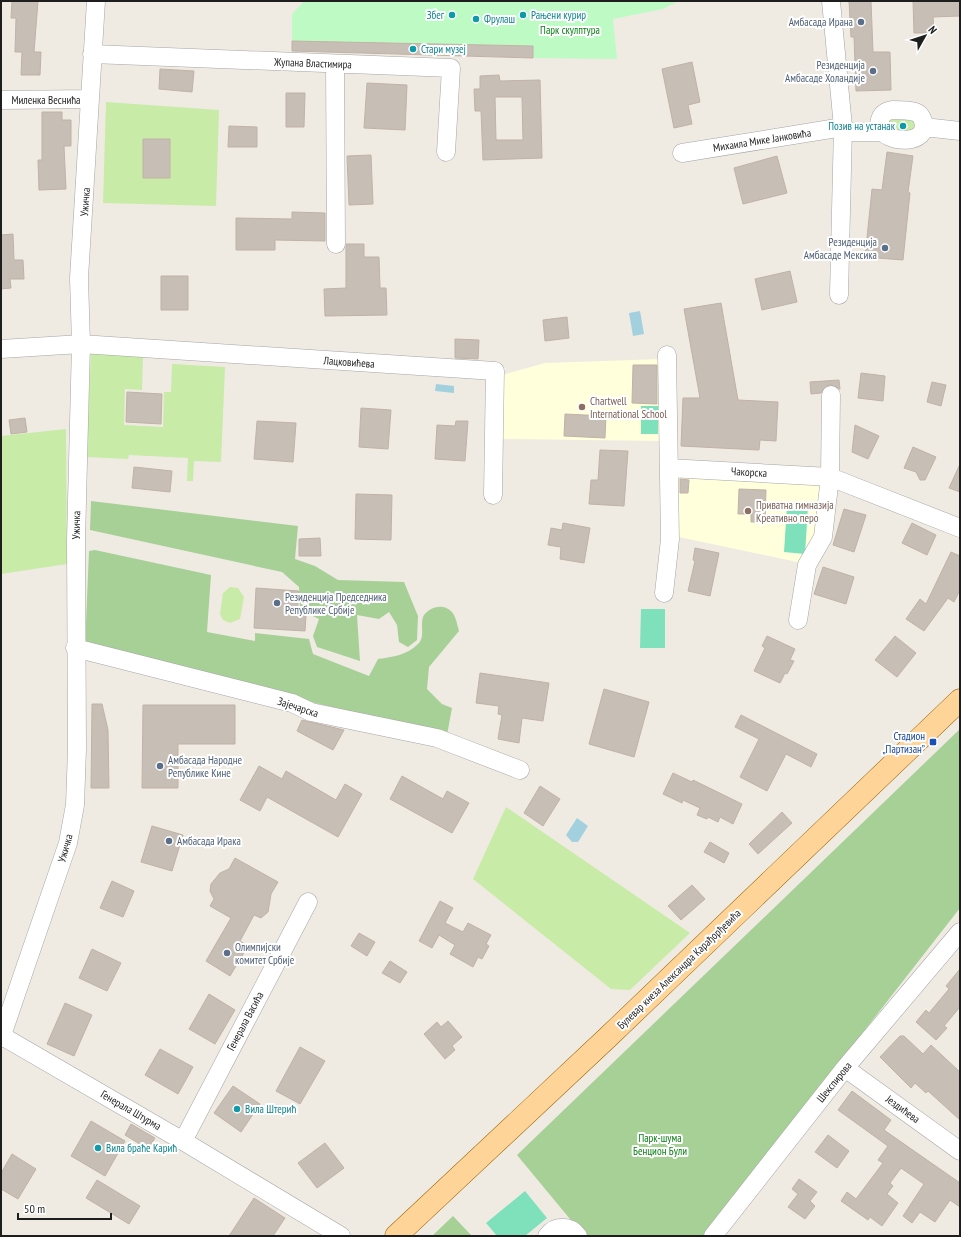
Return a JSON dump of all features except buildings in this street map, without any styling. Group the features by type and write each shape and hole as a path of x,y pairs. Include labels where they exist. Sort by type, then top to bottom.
{"main road":[{"name":"Булевар кнеза Александра Карађорђевића","path":"396,1236 629,1017 960,700"}],"street":[{"name":"Ужичка","path":"1,1037 61,865 72,822 75,792 77,749 75,648 81,344 79,278 96,1"},
{"path":"831,1 843,129 839,295"},
{"name":"Жупана Властимира","path":"92,54 451,68 446,152"},
{"path":"335,64 336,244"},
{"name":"Миленка Веснића","path":"1,100 90,100"},
{"path":"888,110 914,112 922,118 924,127 919,136 910,140 889,138 881,132 879,127 881,117 888,110"},
{"path":"924,127 960,131"},
{"name":"Михаила Мике Јанковића","path":"682,153 843,129 881,132"},
{"path":"1,349 81,344"},
{"name":"Лацковићева","path":"81,344 495,371 493,495"},
{"path":"664,593 670,539 667,355"},
{"path":"798,620 807,565 823,537 830,477 831,395"},
{"name":"Чакорска","path":"669,468 830,477 960,528"},
{"name":"Зајечарска","path":"75,648 292,704 310,712 437,738 520,770"},
{"name":"Генерала Васића","path":"183,1141 308,902"},
{"name":"Шекспирова","path":"713,1236 845,1068 960,932"},
{"name":"Генерала Штурма","path":"1,1037 183,1141 341,1236"},
{"name":"Јездићева","path":"845,1068 960,1151"},
{"path":"547,1236 554,1229 560,1228 572,1230 578,1236"}],"shaded area":[{"name":"Chartwell International School","path":"662,359 664,441 499,439 502,375 545,363"},
{"name":"Приватна гимназија Креативно перо","path":"678,478 821,482 820,528 802,563 674,536"}],"green space":[{"name":"Парк скулптура","path":"304,1 679,1 663,9 613,19 617,59 533,58 533,46 292,41 292,14"},
{"path":"106,102 219,110 216,206 103,203"},
{"path":"891,118 915,121 915,131 889,130 888,121"},
{"path":"91,352 143,354 142,390 125,389 124,425 163,427 164,392 171,392 172,364 225,367 221,462 194,461 193,481 187,481 188,458 129,455 128,459 86,457"},
{"path":"641,406 658,406 658,434 641,434"},
{"path":"66,429 67,564 1,574 1,436"},
{"path":"91,501 298,526 295,559 315,566 338,580 404,582 418,616 417,640 408,647 399,642 397,625 389,612 379,619 357,615 360,661 317,647 313,636 319,619 300,610 299,587 282,572 90,530"},
{"path":"787,506 808,507 805,554 784,552"},
{"path":"95,550 211,575 207,632 255,641 255,633 309,639 313,654 369,676 378,659 404,653 414,648 418,644 422,638 422,622 424,615 427,612 437,607 444,607 448,609 454,615 459,631 429,667 427,689 442,704 452,708 447,735 85,647 89,551"},
{"path":"230,587 238,588 244,597 240,619 230,623 223,620 220,614 223,593"},
{"path":"641,609 665,609 665,648 640,648"},
{"name":"Парк-шума Бенцион Були","path":"960,729 960,908 704,1236 584,1236 517,1155"},
{"path":"506,807 690,933 630,990 611,989 473,879"},
{"path":"525,1191 547,1218 525,1236 497,1236 486,1223"},
{"path":"453,1216 472,1236 432,1236"}],"water":[{"path":"640,311 644,334 633,336 629,313"},
{"path":"436,384 454,386 454,393 435,391"},
{"path":"577,818 588,826 578,842 572,842 566,835"}],"place":[{"name":"Збег","path":"452,15"},
{"name":"Рањени курир","path":"523,15"},
{"name":"Фрулаш","path":"476,19"},
{"name":"Амбасада Ирана","path":"861,22"},
{"name":"Стари музеј","path":"413,49"},
{"name":"Резиденција Амбасаде Холандије","path":"873,71"},
{"name":"Позив на устанак","path":"903,126"},
{"name":"Резиденција Амбасаде Мексика","path":"885,248"},
{"name":"Chartwell International School","path":"582,407"},
{"name":"Приватна гимназија Креативно перо","path":"748,511"},
{"name":"Резиденција Председника Републике Србије","path":"277,603"},
{"name":"Стадион „Партизан”","path":"933,742"},
{"name":"Амбасада Народне Републике Кине","path":"160,766"},
{"name":"Амбасада Ирака","path":"169,841"},
{"name":"Олимпијски комитет Србије","path":"227,953"},
{"name":"Вила Штерић","path":"237,1109"},
{"name":"Вила браће Карић","path":"98,1148"}]}
